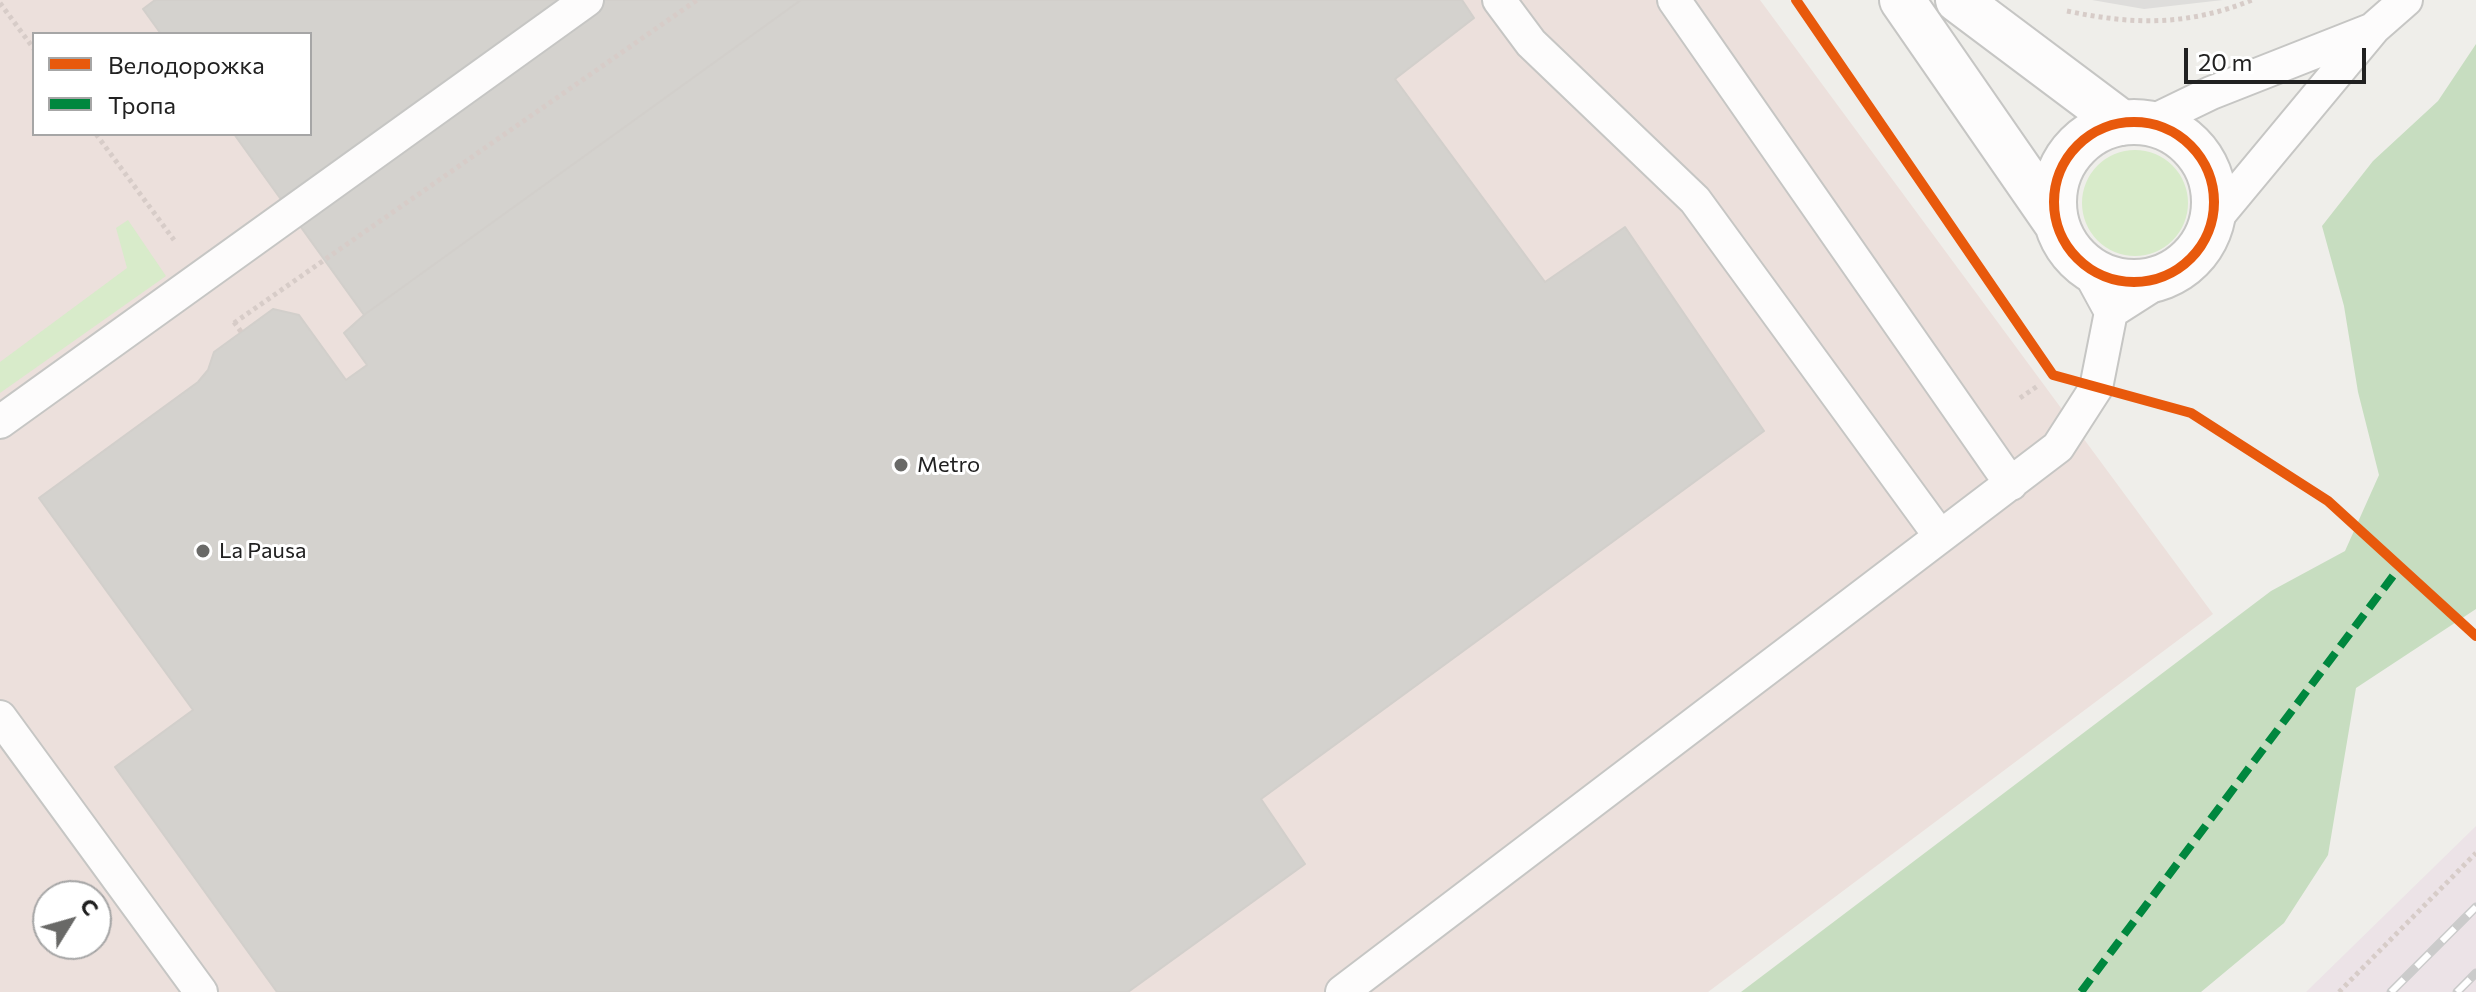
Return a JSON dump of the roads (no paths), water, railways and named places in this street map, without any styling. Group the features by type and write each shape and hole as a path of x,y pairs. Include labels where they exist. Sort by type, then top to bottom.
{"street":[{"path":"1902,0 2057,224 2068,248 2086,266 2109,278 2135,283 2161,278 2183,266 2202,247 2212,223 2215,197 2208,172 2195,149 2174,132 2136,123 1958,0"},
{"path":"2057,224 2054,197 2061,170 2075,147 2096,131 2136,123"}],"lane":[{"path":"0,422 203,280 587,0"},
{"path":"1499,0 1531,43 1695,200 1940,536"},
{"path":"1674,0 2011,484"},
{"path":"2212,223 2374,28 2406,0"},
{"path":"2136,123 2374,28"},
{"path":"1342,992 2058,447 2096,388 2111,312 2086,266"},
{"path":"2111,312 2183,266"},
{"path":"0,717 201,992"}],"railway":[{"path":"2391,992 2476,907"},
{"path":"2457,992 2476,973"}],"place":[{"name":"Metro","path":"901,465"},
{"name":"La Pausa","path":"203,551"}]}
